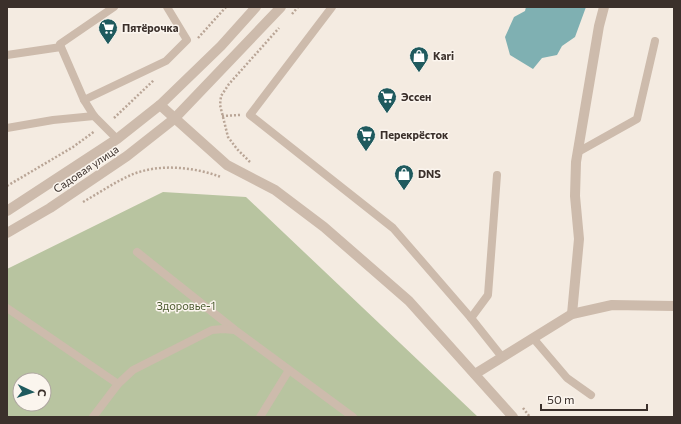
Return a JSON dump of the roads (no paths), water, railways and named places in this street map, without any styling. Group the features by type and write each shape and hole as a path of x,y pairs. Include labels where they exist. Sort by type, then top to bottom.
{"street":[{"name":"Садовая улица","path":"7,211 117,139 160,105 220,46 256,7"},
{"name":"Садовая улица","path":"7,233 50,208 127,156 174,119 281,7"},
{"path":"572,314 580,239 575,196 576,162 599,26 604,7"},
{"path":"160,105 227,165 275,190 324,227 409,301 513,417"},
{"path":"475,374 572,314 612,305 674,306"}],"lane":[{"path":"60,47 60,44 114,7"},
{"path":"84,100 166,61 187,40 167,7"},
{"path":"332,7 250,115 393,228 471,318 502,357"},
{"path":"578,152 637,119 655,41"},
{"path":"7,55 60,47"},
{"path":"60,47 84,100 94,116 117,139"},
{"path":"7,128 53,120 94,116"},
{"path":"471,318 488,295 497,175"},
{"path":"137,252 234,330 353,417"},
{"path":"7,308 118,384"},
{"path":"93,417 118,384 133,370 212,330 234,330"},
{"path":"533,338 567,378 591,395"},
{"path":"260,417 289,370"}],"water":[{"path":"526,7 586,7 575,37 562,46 557,55 542,58 533,69 510,55 505,37 514,17 525,11"}],"place":[{"name":"Пятёрочка","path":"108,45"},
{"name":"Kari","path":"419,73"},
{"name":"Эссен","path":"387,114"},
{"name":"Перекрёсток","path":"366,152"},
{"name":"DNS","path":"404,191"}],"park label":[{"name":"Здоровье-1","path":"186,306"}]}
